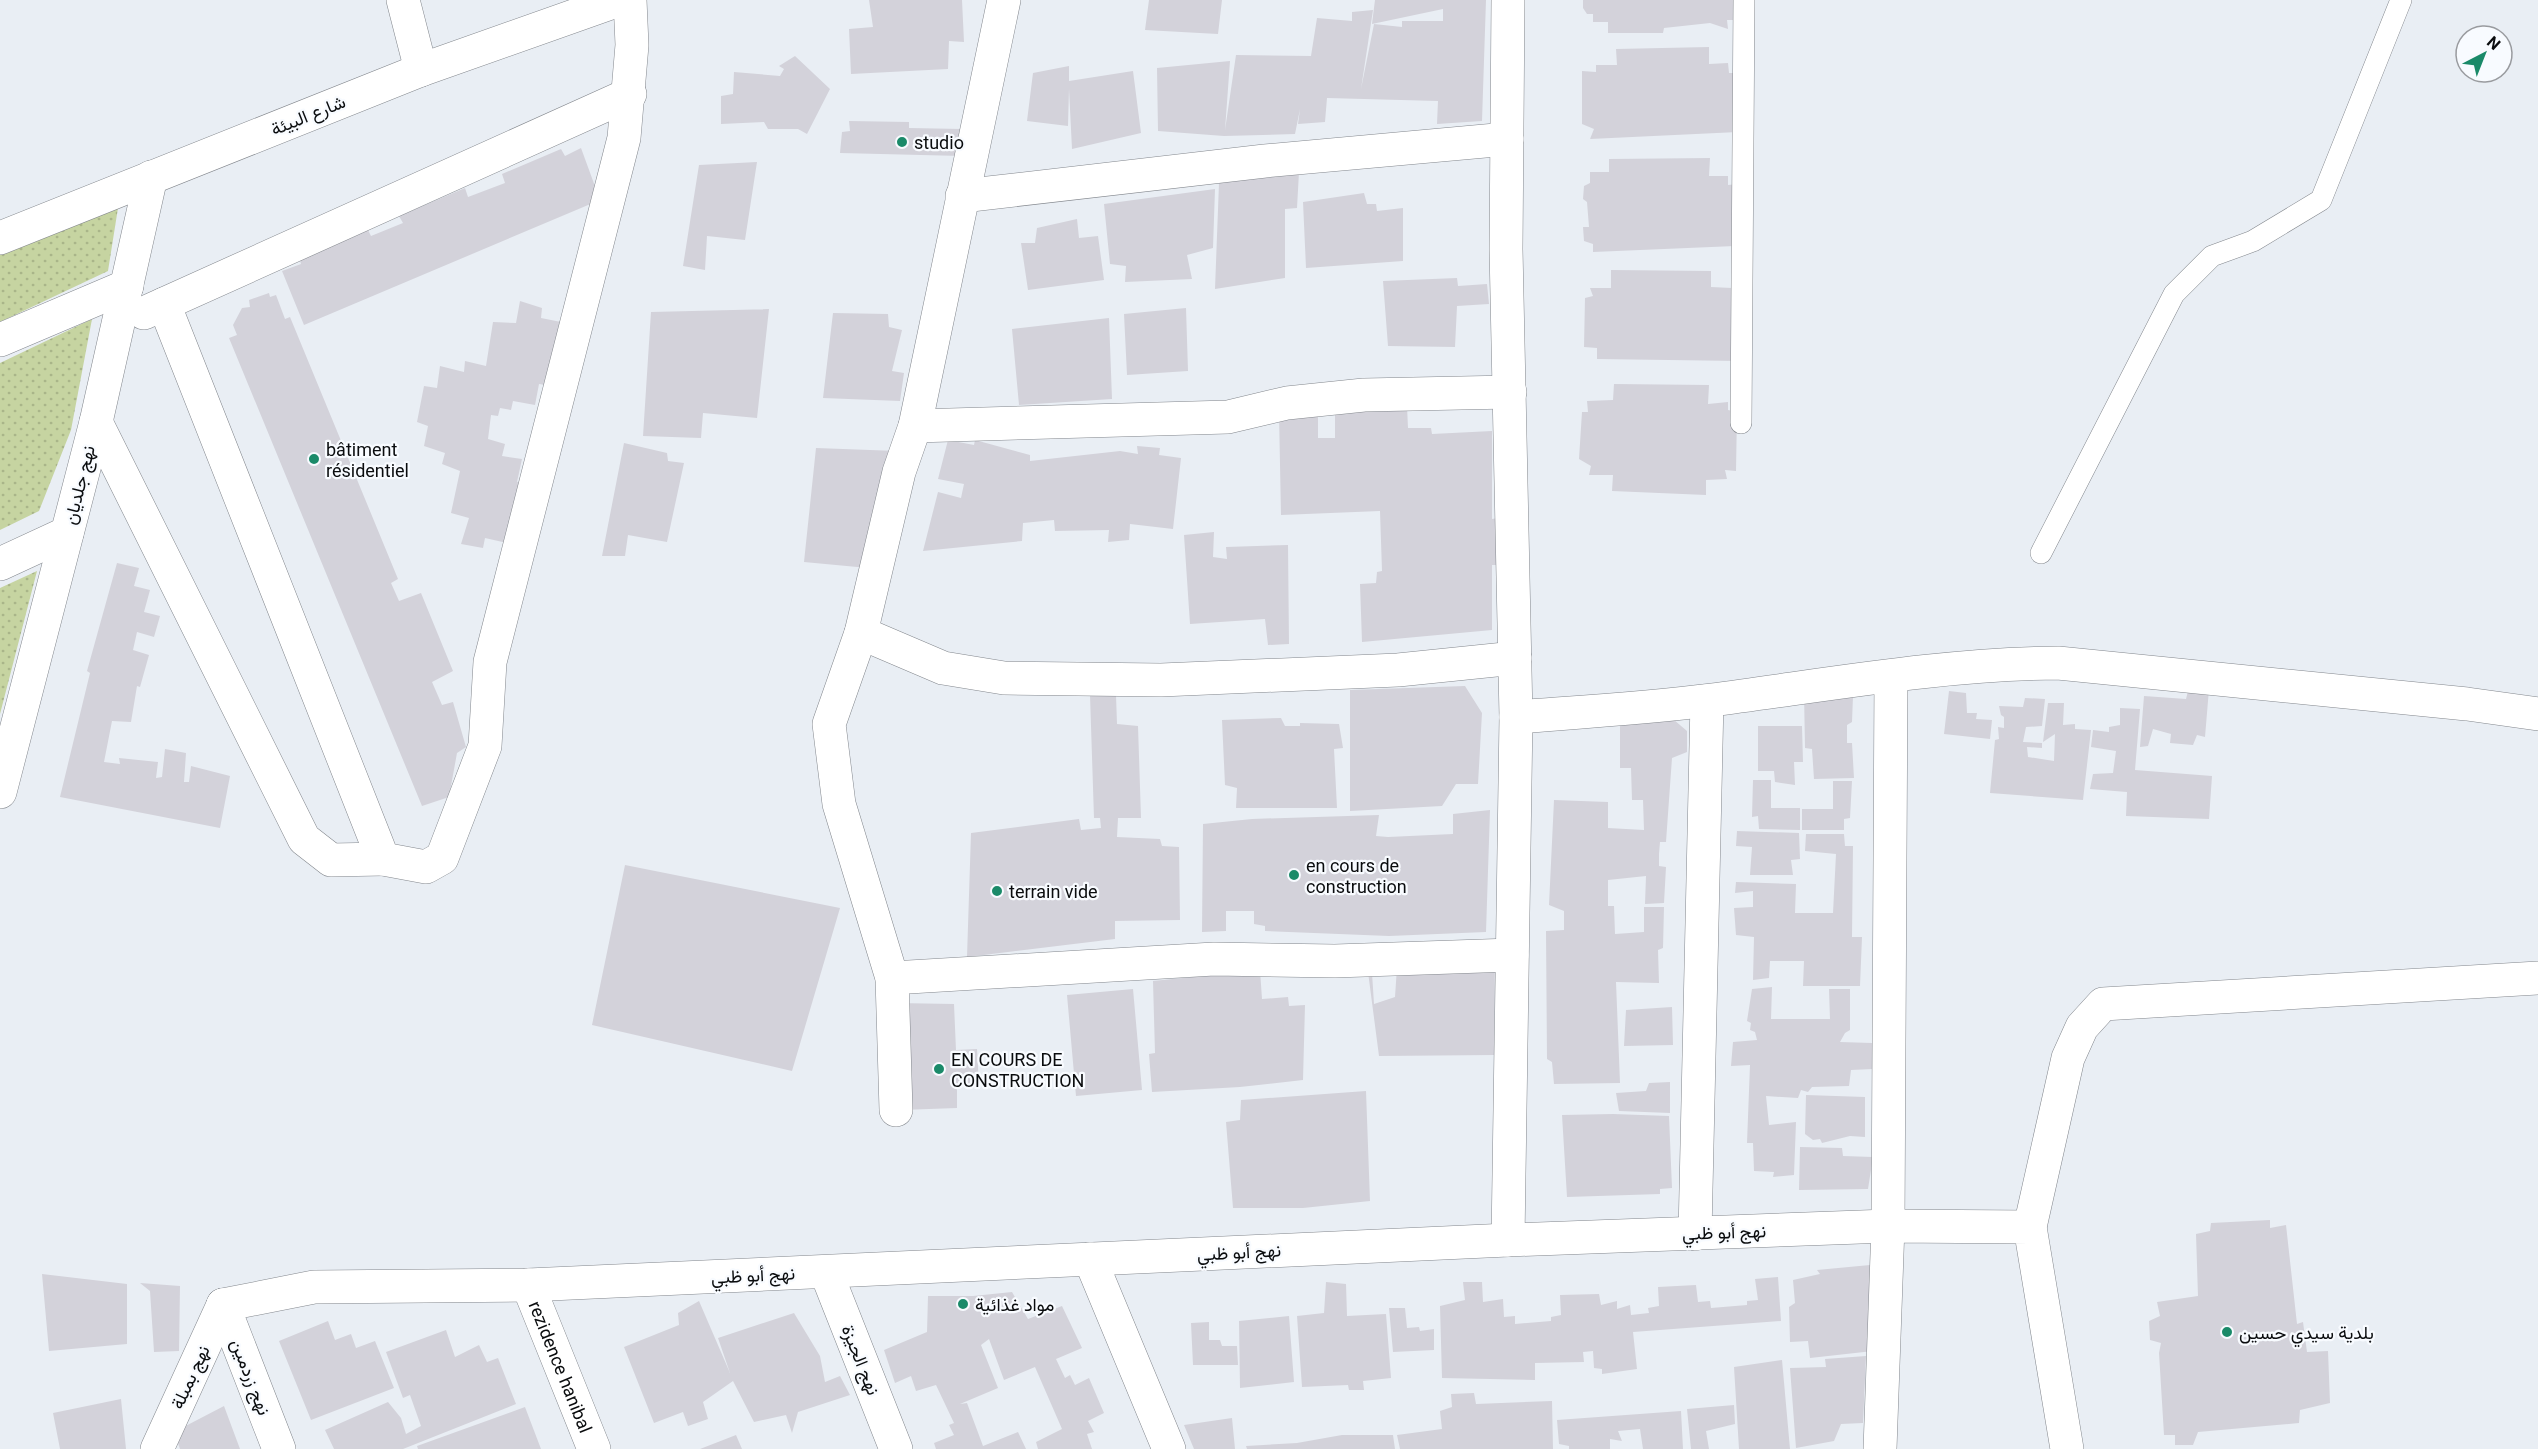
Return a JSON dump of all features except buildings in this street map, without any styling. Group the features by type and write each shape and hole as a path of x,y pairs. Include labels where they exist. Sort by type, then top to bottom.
{"street":[{"path":"403,0 421,70"},
{"name":"شارع البيئة","path":"0,238 421,70 619,0"},
{"path":"96,422 304,839 331,860 383,859 426,867 442,858 485,746 490,662 614,182 630,94 632,45 630,0"},
{"path":"896,1110 892,978 839,804 829,724 861,633 898,472 915,426 1004,0"},
{"path":"1508,0 1507,139 1516,717 1508,1240"},
{"path":"118,325 630,94"},
{"path":"962,196 1276,160 1507,139"},
{"name":"نهج جلديان","path":"0,792 96,422 151,177"},
{"path":"0,340 126,286"},
{"path":"164,304 383,859"},
{"path":"915,426 1228,417 1287,403 1364,395 1510,392"},
{"path":"0,564 67,533"},
{"path":"861,633 943,668 1004,678 1161,680 1398,670 1515,658"},
{"path":"1516,717 1707,700 1936,669 1988,664 2058,663 2468,704 2538,714"},
{"path":"1880,1449 1888,1226 1891,676"},
{"path":"1695,1234 1707,700"},
{"path":"892,978 1214,959 1335,961 1512,955"},
{"path":"2067,1449 2030,1227 2068,1058 2082,1027 2103,1004 2538,978"},
{"name":"نهج أبو ظبي","path":"223,1305 314,1287 528,1285 1508,1240 1888,1226 2030,1227"},
{"path":"1090,1259 1169,1449"},
{"name":"نهج الجيزة","path":"826,1272 896,1449"},
{"name":"rezidence hanibal","path":"528,1285 594,1449"},
{"name":"نهج بمبلة","path":"158,1449 223,1305"},
{"name":"نهج زردمين","path":"223,1305 279,1449"}],"lane":[{"path":"1741,423 1744,0"},
{"path":"2041,553 2174,294 2212,256 2253,241 2321,200 2401,0"}],"green space":[{"path":"121,189 108,271 0,322 0,244"},
{"path":"92,319 71,430 39,511 0,530 0,363"},
{"path":"37,571 0,714 0,588"}],"place":[{"name":"studio","path":"902,142"},
{"name":"bâtiment résidentiel","path":"314,459"},
{"name":"en cours de construction","path":"1294,875"},
{"name":"terrain vide","path":"997,891"},
{"name":"EN COURS DE CONSTRUCTION","path":"939,1069"},
{"name":"مواد غذائية","path":"963,1304"},
{"name":"بلدية سيدي حسين","path":"2227,1332"}]}
